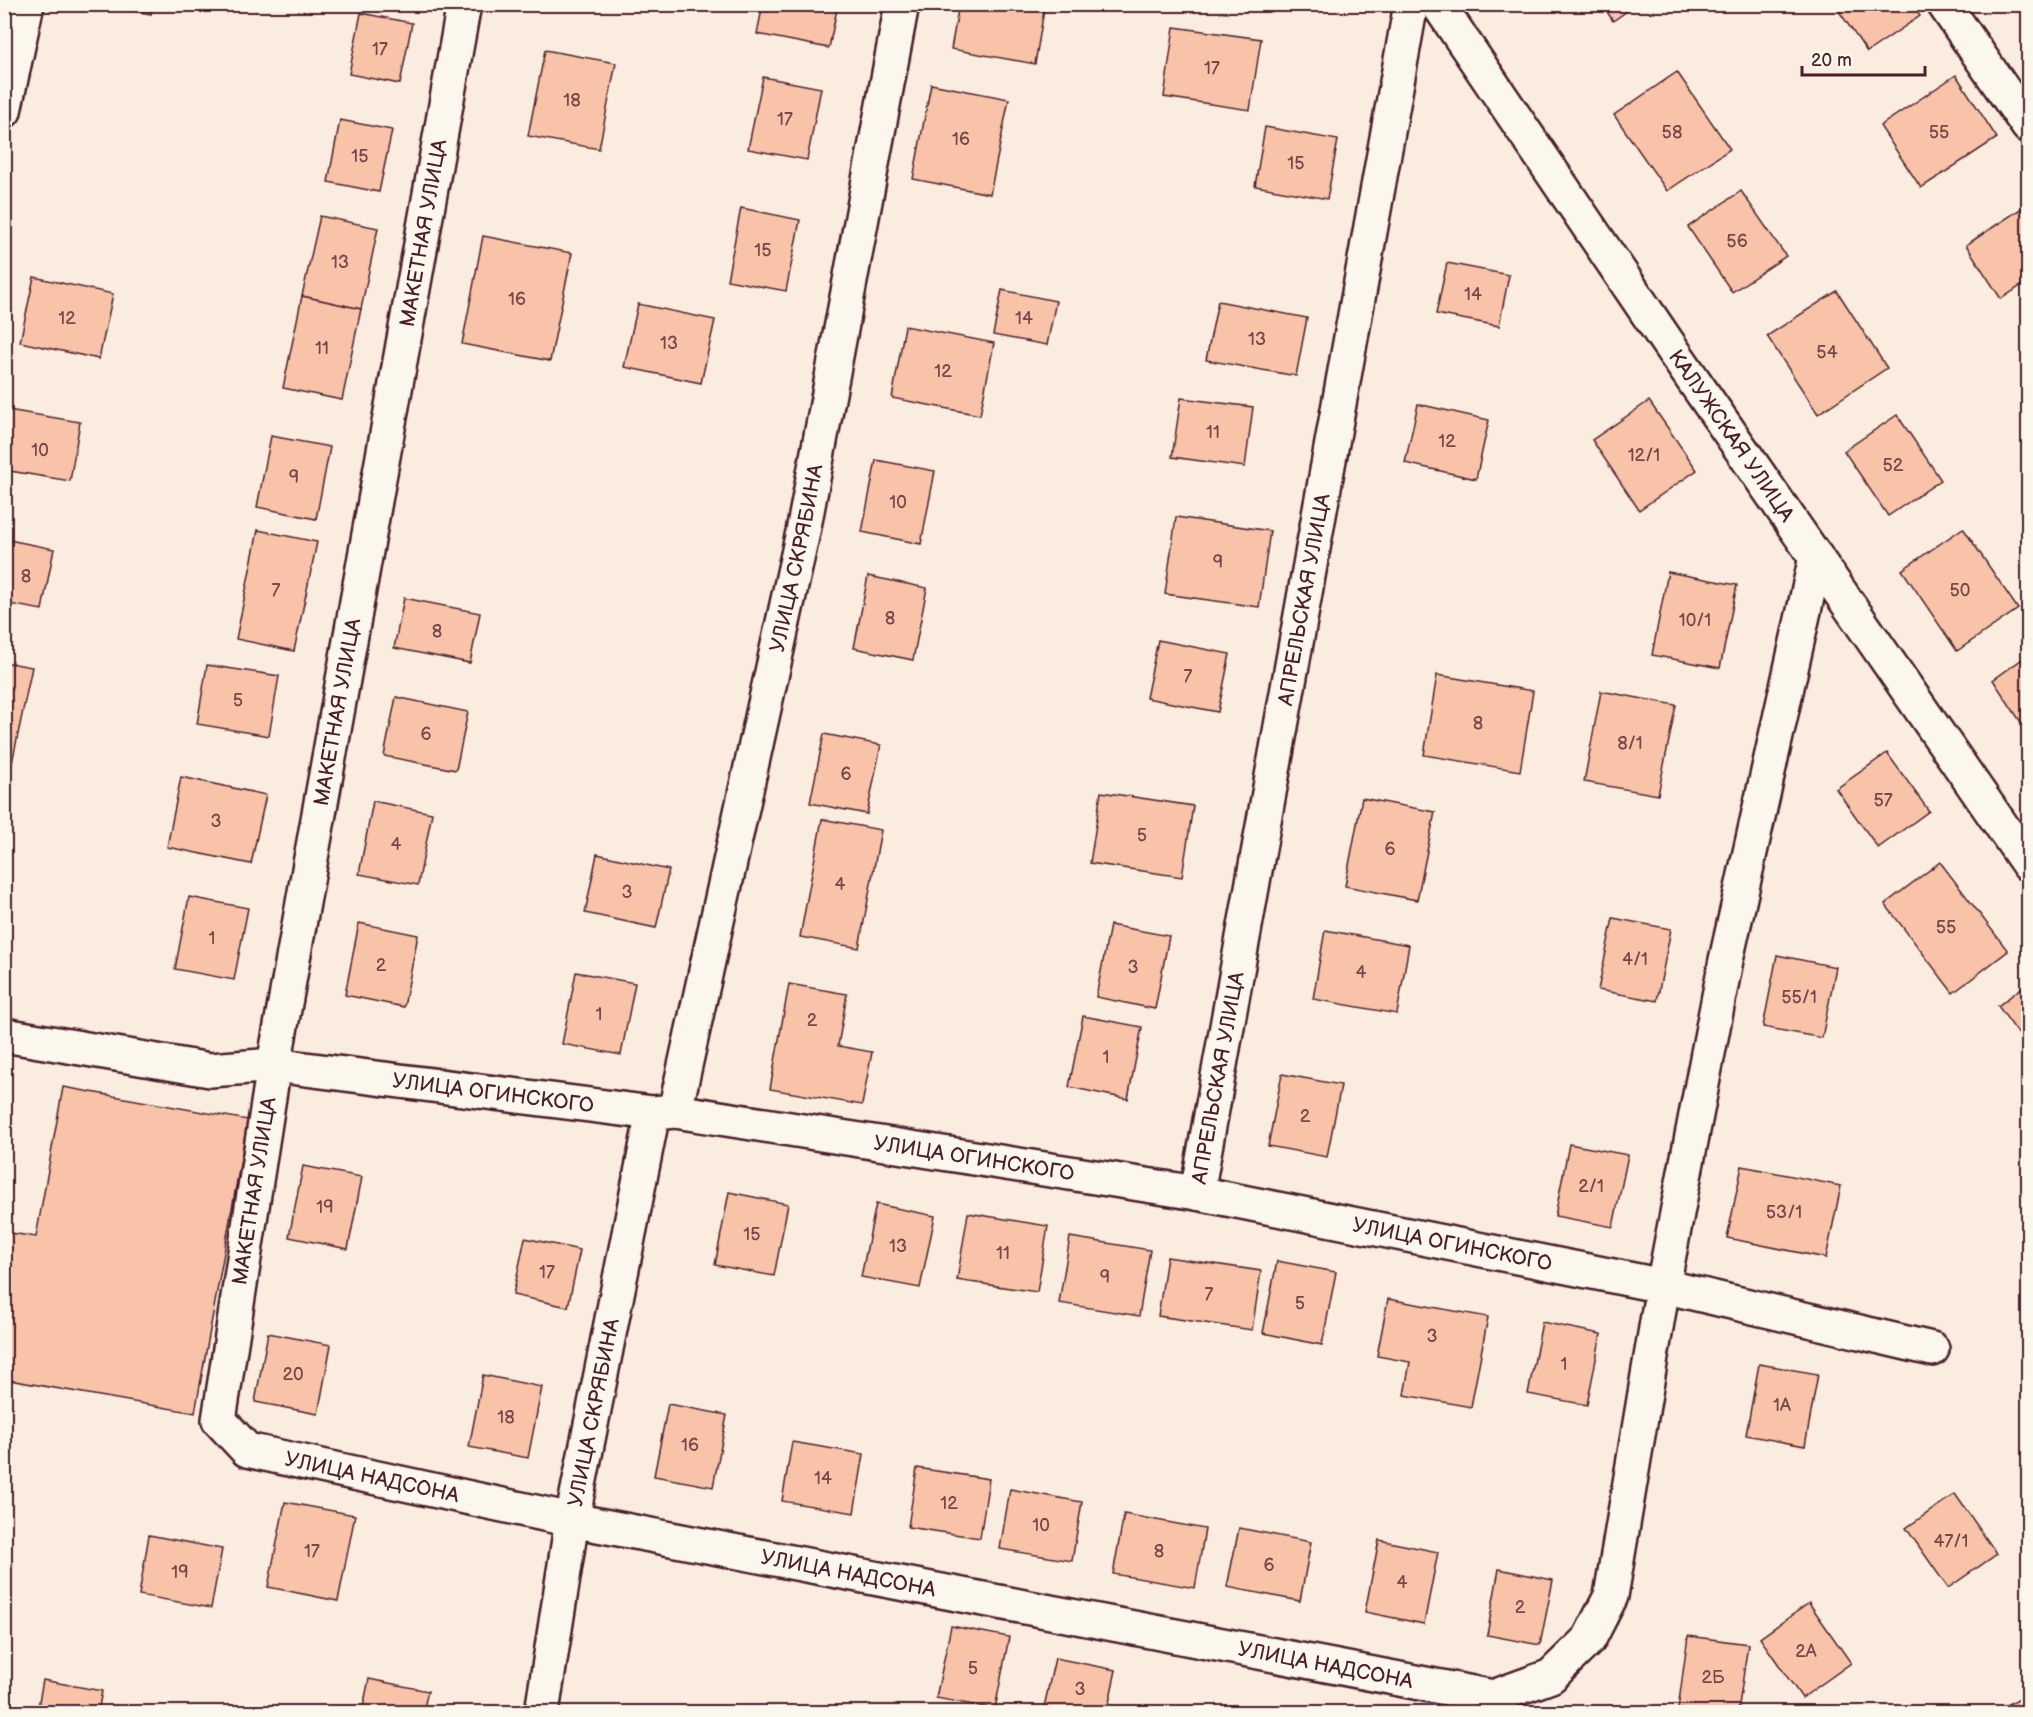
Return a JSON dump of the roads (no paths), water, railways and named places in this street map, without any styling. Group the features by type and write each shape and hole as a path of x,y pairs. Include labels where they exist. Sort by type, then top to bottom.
{"street":[{"path":"4,111 27,4"},
{"name":"МАКЕТНАЯ УЛИЦА","path":"219,1420 274,1065 464,4"},
{"name":"УЛИЦА СКРЯБИНА","path":"542,1713 572,1521 664,1112 802,532 902,4"},
{"name":"АПРЕЛЬСКАЯ УЛИЦА","path":"1197,1193 1411,4"},
{"name":"КАЛУЖСКАЯ УЛИЦА","path":"1438,4 1674,352 2028,864"},
{"path":"1944,4 2028,126"},
{"path":"1663,1286 1726,960 1816,557"},
{"name":"УЛИЦА ОГИНСКОГО","path":"4,1035 210,1070 274,1065 664,1112 1197,1193 1663,1286 1932,1349"},
{"name":"УЛИЦА НАДСОНА","path":"219,1420 247,1450 572,1521 1492,1697 1551,1676 1589,1640 1611,1596 1663,1286"}]}
